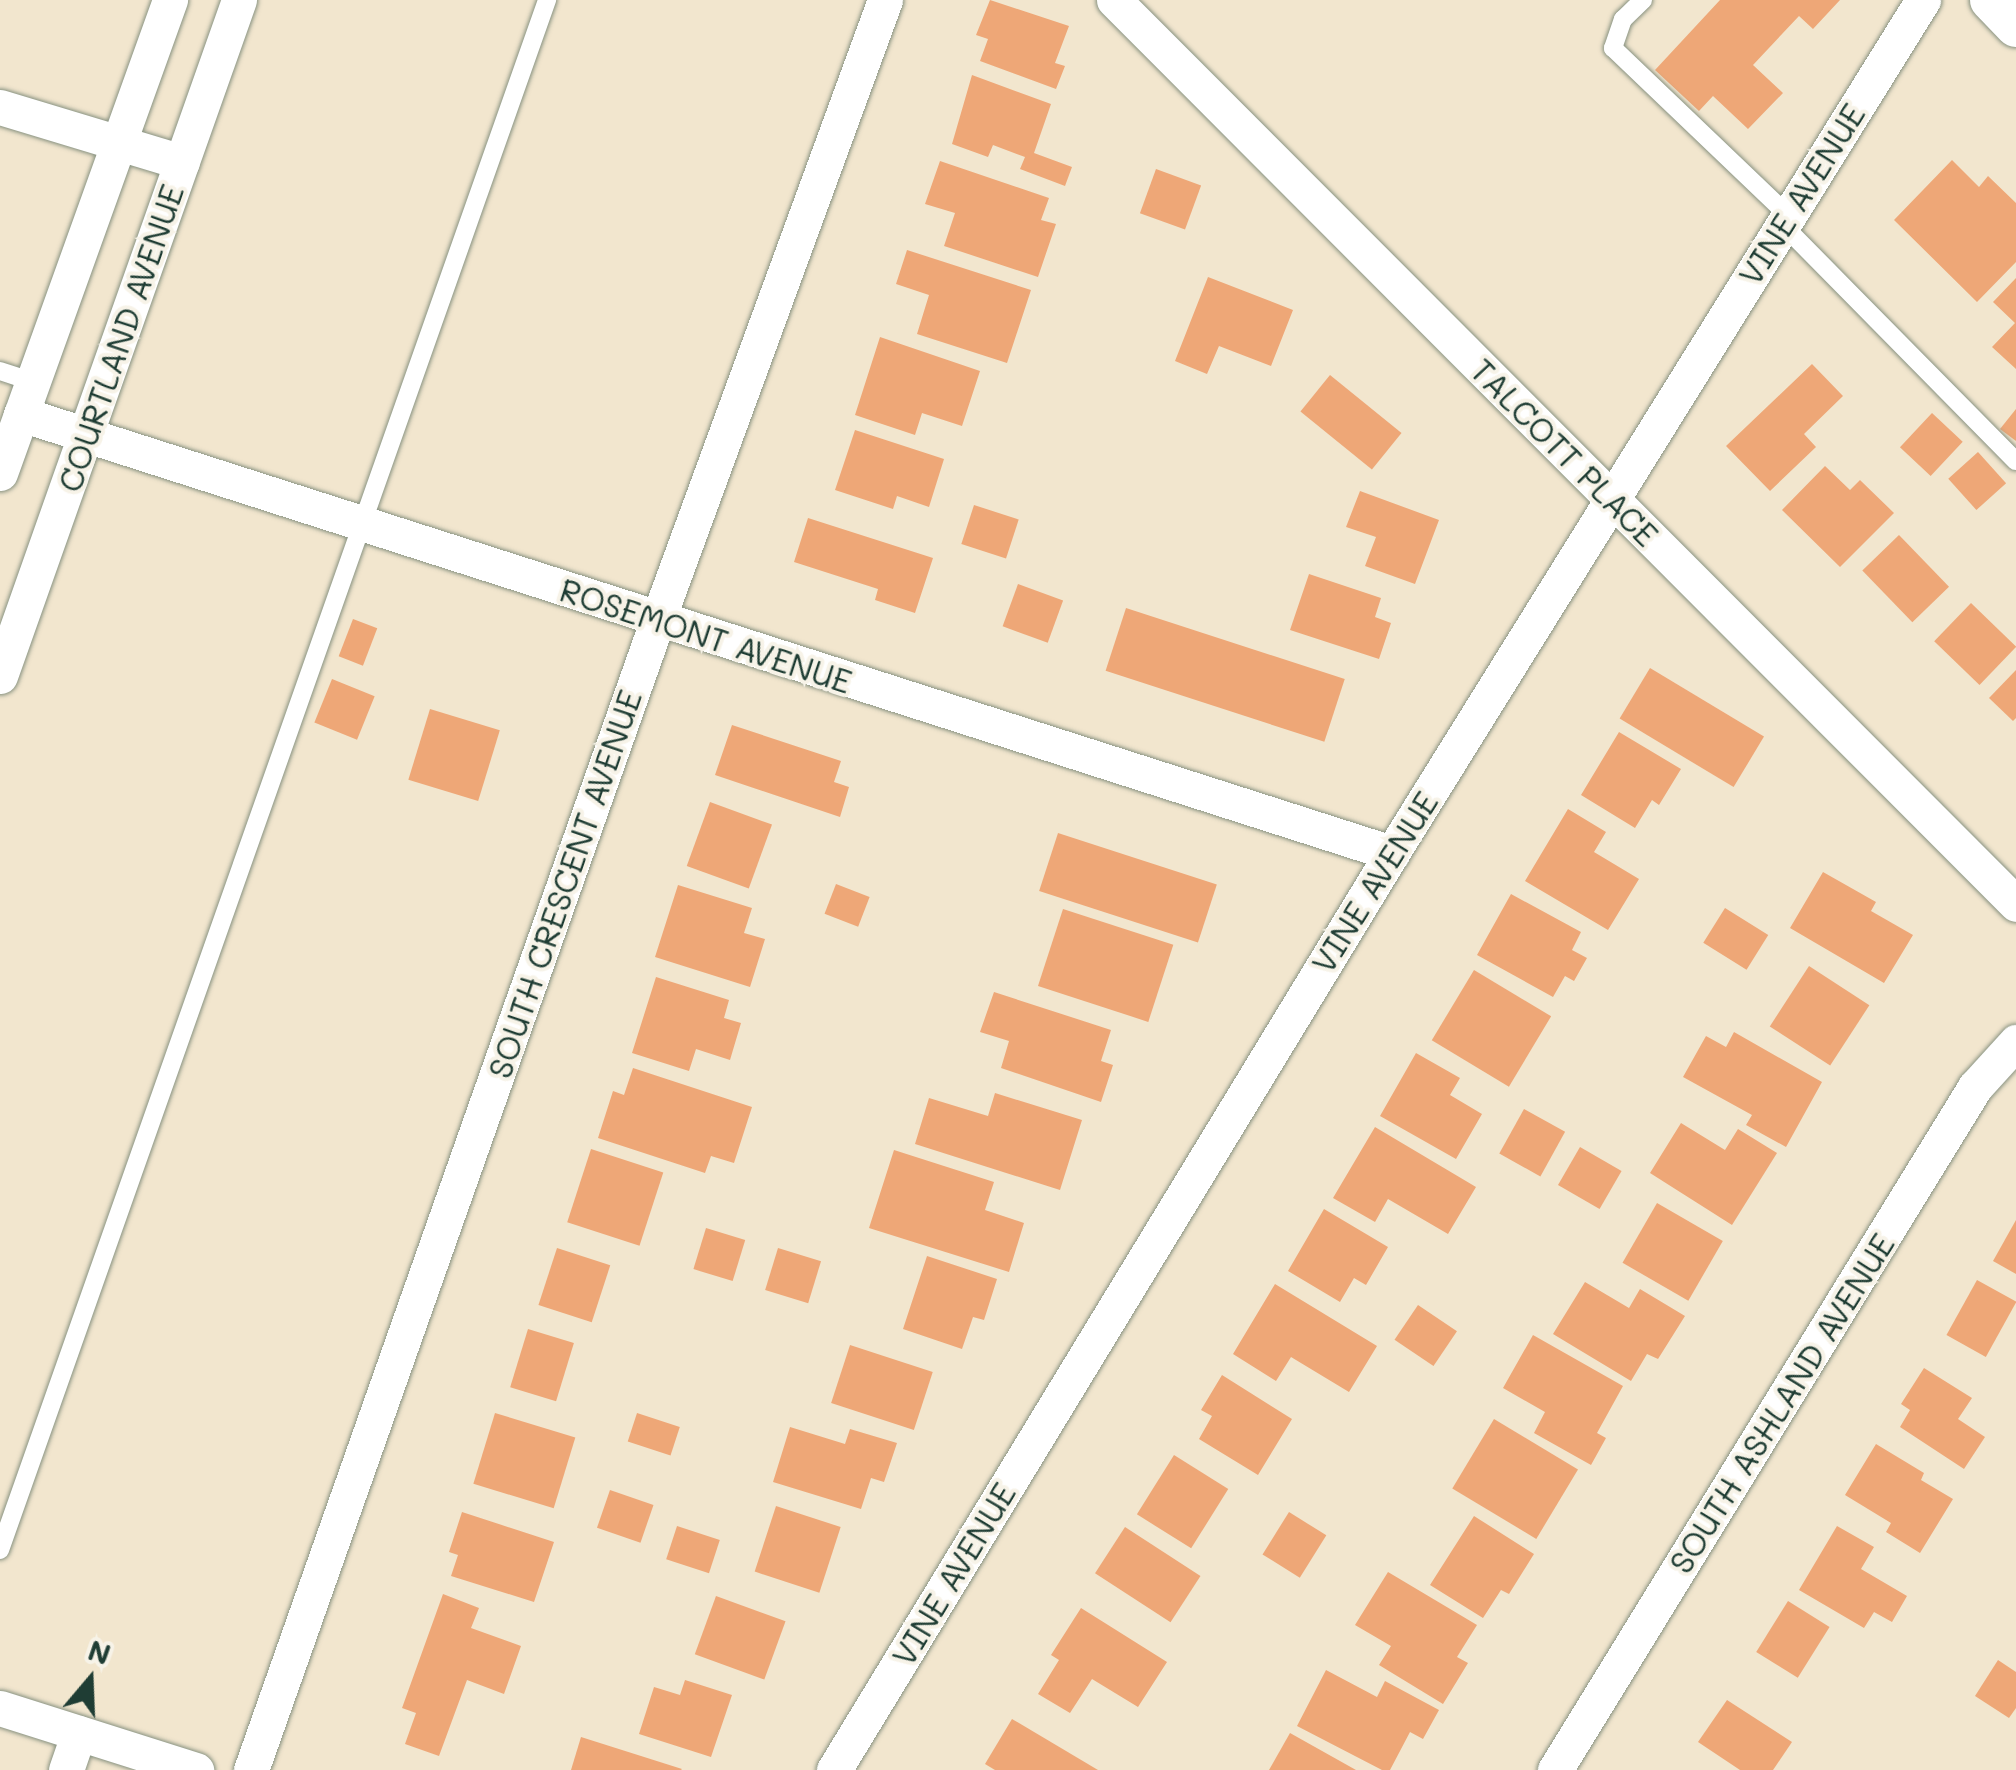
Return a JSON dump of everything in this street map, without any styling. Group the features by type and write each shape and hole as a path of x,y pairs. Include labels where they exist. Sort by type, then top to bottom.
{"street":[{"name":"COURTLAND AVENUE","path":"0,473 18,389 118,143 170,0"},
{"name":"COURTLAND AVENUE","path":"0,676 239,0"},
{"name":"SOUTH CRESCENT AVENUE","path":"251,1770 658,619 885,0"},
{"name":"TALCOTT PLACE","path":"1114,0 2016,904"},
{"name":"VINE AVENUE","path":"834,1770 1392,853 1923,0"},
{"path":"1991,0 2016,26"},
{"path":"0,106 182,162"},
{"name":"ROSEMONT AVENUE","path":"18,389 85,435 1392,853"},
{"name":"SOUTH ASHLAND AVENUE","path":"1555,1770 1975,1086 2016,1042"},
{"path":"0,1708 196,1770"},
{"path":"66,1770 79,1733"}],"lane":[{"path":"0,1550 547,0"},
{"path":"1642,0 1622,20 1613,48 1785,219 2016,461"}],"building":[{"path":"990,0 1069,26 1055,63 1065,66 1056,89 980,61 988,39 976,35"},
{"path":"1720,0 1840,0 1813,29 1799,16 1753,65 1783,93 1748,129 1713,96 1699,111 1655,70"},
{"path":"972,75 1051,104 1034,153 1072,167 1065,186 1020,169 1025,157 993,145 988,157 952,144"},
{"path":"1952,160 1979,187 1988,176 2016,203 2016,262 1977,302 1894,220"},
{"path":"940,161 1049,198 1041,220 1056,224 1038,277 944,246 955,213 925,204"},
{"path":"1156,169 1201,185 1185,230 1140,213"},
{"path":"907,250 1031,290 1007,363 917,334 929,295 896,284"},
{"path":"1208,277 1293,310 1271,366 1219,346 1207,374 1175,361"},
{"path":"2016,278 2016,369 1992,347 2015,323 1993,302"},
{"path":"880,337 980,371 962,426 922,413 915,435 855,415"},
{"path":"1812,364 1843,396 1804,434 1816,447 1770,491 1726,446"},
{"path":"1330,375 1401,433 1372,469 1300,412"},
{"path":"2016,409 2016,441 2000,429"},
{"path":"1932,413 1963,442 1931,476 1900,447"},
{"path":"855,430 944,459 929,507 897,496 893,509 835,490"},
{"path":"1978,452 2006,483 1976,510 1948,479"},
{"path":"1825,466 1850,490 1860,480 1894,513 1840,567 1782,510"},
{"path":"1360,491 1439,520 1415,584 1365,566 1376,537 1346,527"},
{"path":"974,505 1019,520 1006,559 961,544"},
{"path":"808,518 933,558 915,613 875,600 878,589 794,562"},
{"path":"1899,535 1949,587 1912,622 1862,570"},
{"path":"1309,574 1381,598 1375,617 1391,623 1379,659 1290,630"},
{"path":"1018,584 1063,600 1048,643 1003,626"},
{"path":"1971,603 2016,646 1980,685 1934,641"},
{"path":"1126,608 1345,679 1324,742 1106,671"},
{"path":"353,619 377,628 363,666 339,656"},
{"path":"1650,668 1764,737 1734,787 1620,719"},
{"path":"2016,670 2016,718 2013,721 1989,698"},
{"path":"332,679 375,696 357,740 314,723"},
{"path":"430,709 500,730 478,801 408,780"},
{"path":"732,725 841,761 834,782 849,787 840,817 715,775"},
{"path":"1619,732 1681,769 1659,805 1652,800 1635,828 1581,795"},
{"path":"710,802 772,825 749,888 687,866"},
{"path":"1568,809 1606,832 1594,852 1639,879 1608,930 1525,881"},
{"path":"1058,833 1217,885 1198,943 1039,891"},
{"path":"1823,872 1876,902 1871,911 1913,935 1884,983 1790,928"},
{"path":"836,884 870,897 858,927 825,914"},
{"path":"678,885 752,908 744,933 765,939 750,987 655,957"},
{"path":"1511,894 1581,932 1572,950 1587,958 1574,981 1565,976 1553,997 1477,955"},
{"path":"1725,908 1768,935 1747,970 1703,943"},
{"path":"1063,909 1173,945 1148,1022 1038,986"},
{"path":"1809,966 1869,1005 1830,1066 1770,1026"},
{"path":"1474,970 1551,1016 1509,1087 1432,1040"},
{"path":"656,977 729,1000 724,1018 741,1023 730,1060 696,1049 689,1071 632,1053"},
{"path":"994,992 1111,1030 1101,1061 1113,1065 1101,1102 1001,1068 1009,1041 980,1032"},
{"path":"1734,1032 1822,1082 1786,1147 1746,1125 1752,1115 1683,1077 1706,1036 1726,1047"},
{"path":"1416,1053 1460,1078 1450,1095 1482,1114 1456,1159 1380,1116"},
{"path":"633,1068 752,1107 734,1163 711,1156 705,1173 598,1138 613,1091 624,1095"},
{"path":"995,1093 1082,1120 1060,1190 915,1144 929,1098 988,1116"},
{"path":"1524,1109 1565,1132 1540,1176 1499,1154"},
{"path":"1681,1123 1725,1150 1738,1129 1777,1153 1732,1225 1650,1173"},
{"path":"1375,1127 1476,1187 1448,1234 1388,1199 1375,1222 1333,1198"},
{"path":"1580,1147 1622,1171 1600,1209 1558,1185"},
{"path":"591,1149 663,1172 639,1246 567,1222"},
{"path":"894,1150 994,1182 985,1210 1024,1223 1009,1272 869,1228"},
{"path":"1657,1203 1723,1241 1688,1301 1622,1263"},
{"path":"1324,1209 1388,1247 1366,1285 1354,1278 1340,1302 1288,1271"},
{"path":"2016,1220 2016,1274 1993,1261"},
{"path":"706,1228 745,1240 733,1281 693,1269"},
{"path":"557,1248 610,1265 592,1322 538,1305"},
{"path":"778,1248 821,1261 808,1303 765,1290"},
{"path":"927,1256 997,1279 984,1320 973,1317 962,1349 903,1329"},
{"path":"1977,1280 2016,1302 1986,1357 1946,1335"},
{"path":"1585,1282 1629,1308 1640,1289 1685,1316 1658,1359 1647,1354 1631,1381 1553,1334"},
{"path":"1275,1284 1377,1346 1349,1392 1291,1357 1276,1381 1233,1354"},
{"path":"1418,1305 1457,1331 1433,1366 1395,1340"},
{"path":"528,1329 574,1343 556,1401 510,1387"},
{"path":"1533,1335 1623,1386 1597,1433 1606,1438 1591,1465 1534,1433 1545,1412 1503,1388"},
{"path":"850,1345 933,1372 914,1430 831,1403"},
{"path":"1924,1368 1972,1398 1958,1419 1985,1437 1964,1469 1900,1427 1910,1410 1901,1404"},
{"path":"1222,1375 1292,1419 1258,1475 1199,1439 1212,1416 1201,1410"},
{"path":"495,1413 575,1438 554,1508 473,1484"},
{"path":"637,1413 680,1427 671,1455 628,1442"},
{"path":"1494,1419 1578,1469 1536,1539 1452,1488"},
{"path":"790,1427 845,1444 850,1429 897,1443 884,1482 871,1478 861,1509 773,1482"},
{"path":"1876,1444 1924,1473 1921,1480 1953,1499 1920,1553 1886,1532 1891,1523 1845,1495"},
{"path":"1174,1455 1228,1489 1191,1548 1137,1514"},
{"path":"610,1490 653,1505 640,1543 597,1528"},
{"path":"776,1506 841,1527 819,1593 755,1572"},
{"path":"462,1512 554,1542 534,1602 451,1576 458,1555 449,1552"},
{"path":"1289,1512 1326,1535 1300,1578 1263,1554"},
{"path":"1474,1516 1534,1554 1509,1594 1501,1590 1483,1618 1430,1585"},
{"path":"677,1526 720,1540 709,1573 666,1559"},
{"path":"1837,1526 1874,1547 1861,1569 1907,1596 1892,1622 1874,1612 1864,1628 1799,1590"},
{"path":"1125,1527 1200,1576 1171,1622 1095,1573"},
{"path":"1388,1572 1477,1625 1457,1657 1468,1663 1443,1704 1379,1665 1391,1646 1355,1625"},
{"path":"443,1594 479,1608 471,1628 521,1646 504,1694 467,1680 439,1756 405,1744 416,1713 402,1708"},
{"path":"716,1596 786,1621 764,1680 695,1654"},
{"path":"1788,1601 1830,1627 1798,1678 1756,1652"},
{"path":"1081,1608 1167,1662 1138,1707 1092,1679 1070,1713 1038,1694 1059,1660 1051,1655"},
{"path":"1998,1660 2016,1672 2016,1708 2009,1718 1975,1696"},
{"path":"1326,1670 1377,1697 1385,1681 1439,1710 1423,1739 1410,1732 1390,1770 1382,1770 1297,1726"},
{"path":"685,1680 732,1695 711,1757 639,1734 654,1687 680,1695"},
{"path":"1727,1700 1792,1742 1773,1770 1740,1770 1698,1742"},
{"path":"1012,1719 1098,1770 995,1770 985,1764"},
{"path":"1290,1733 1356,1770 1269,1770"},
{"path":"581,1737 682,1769 571,1770"}]}
